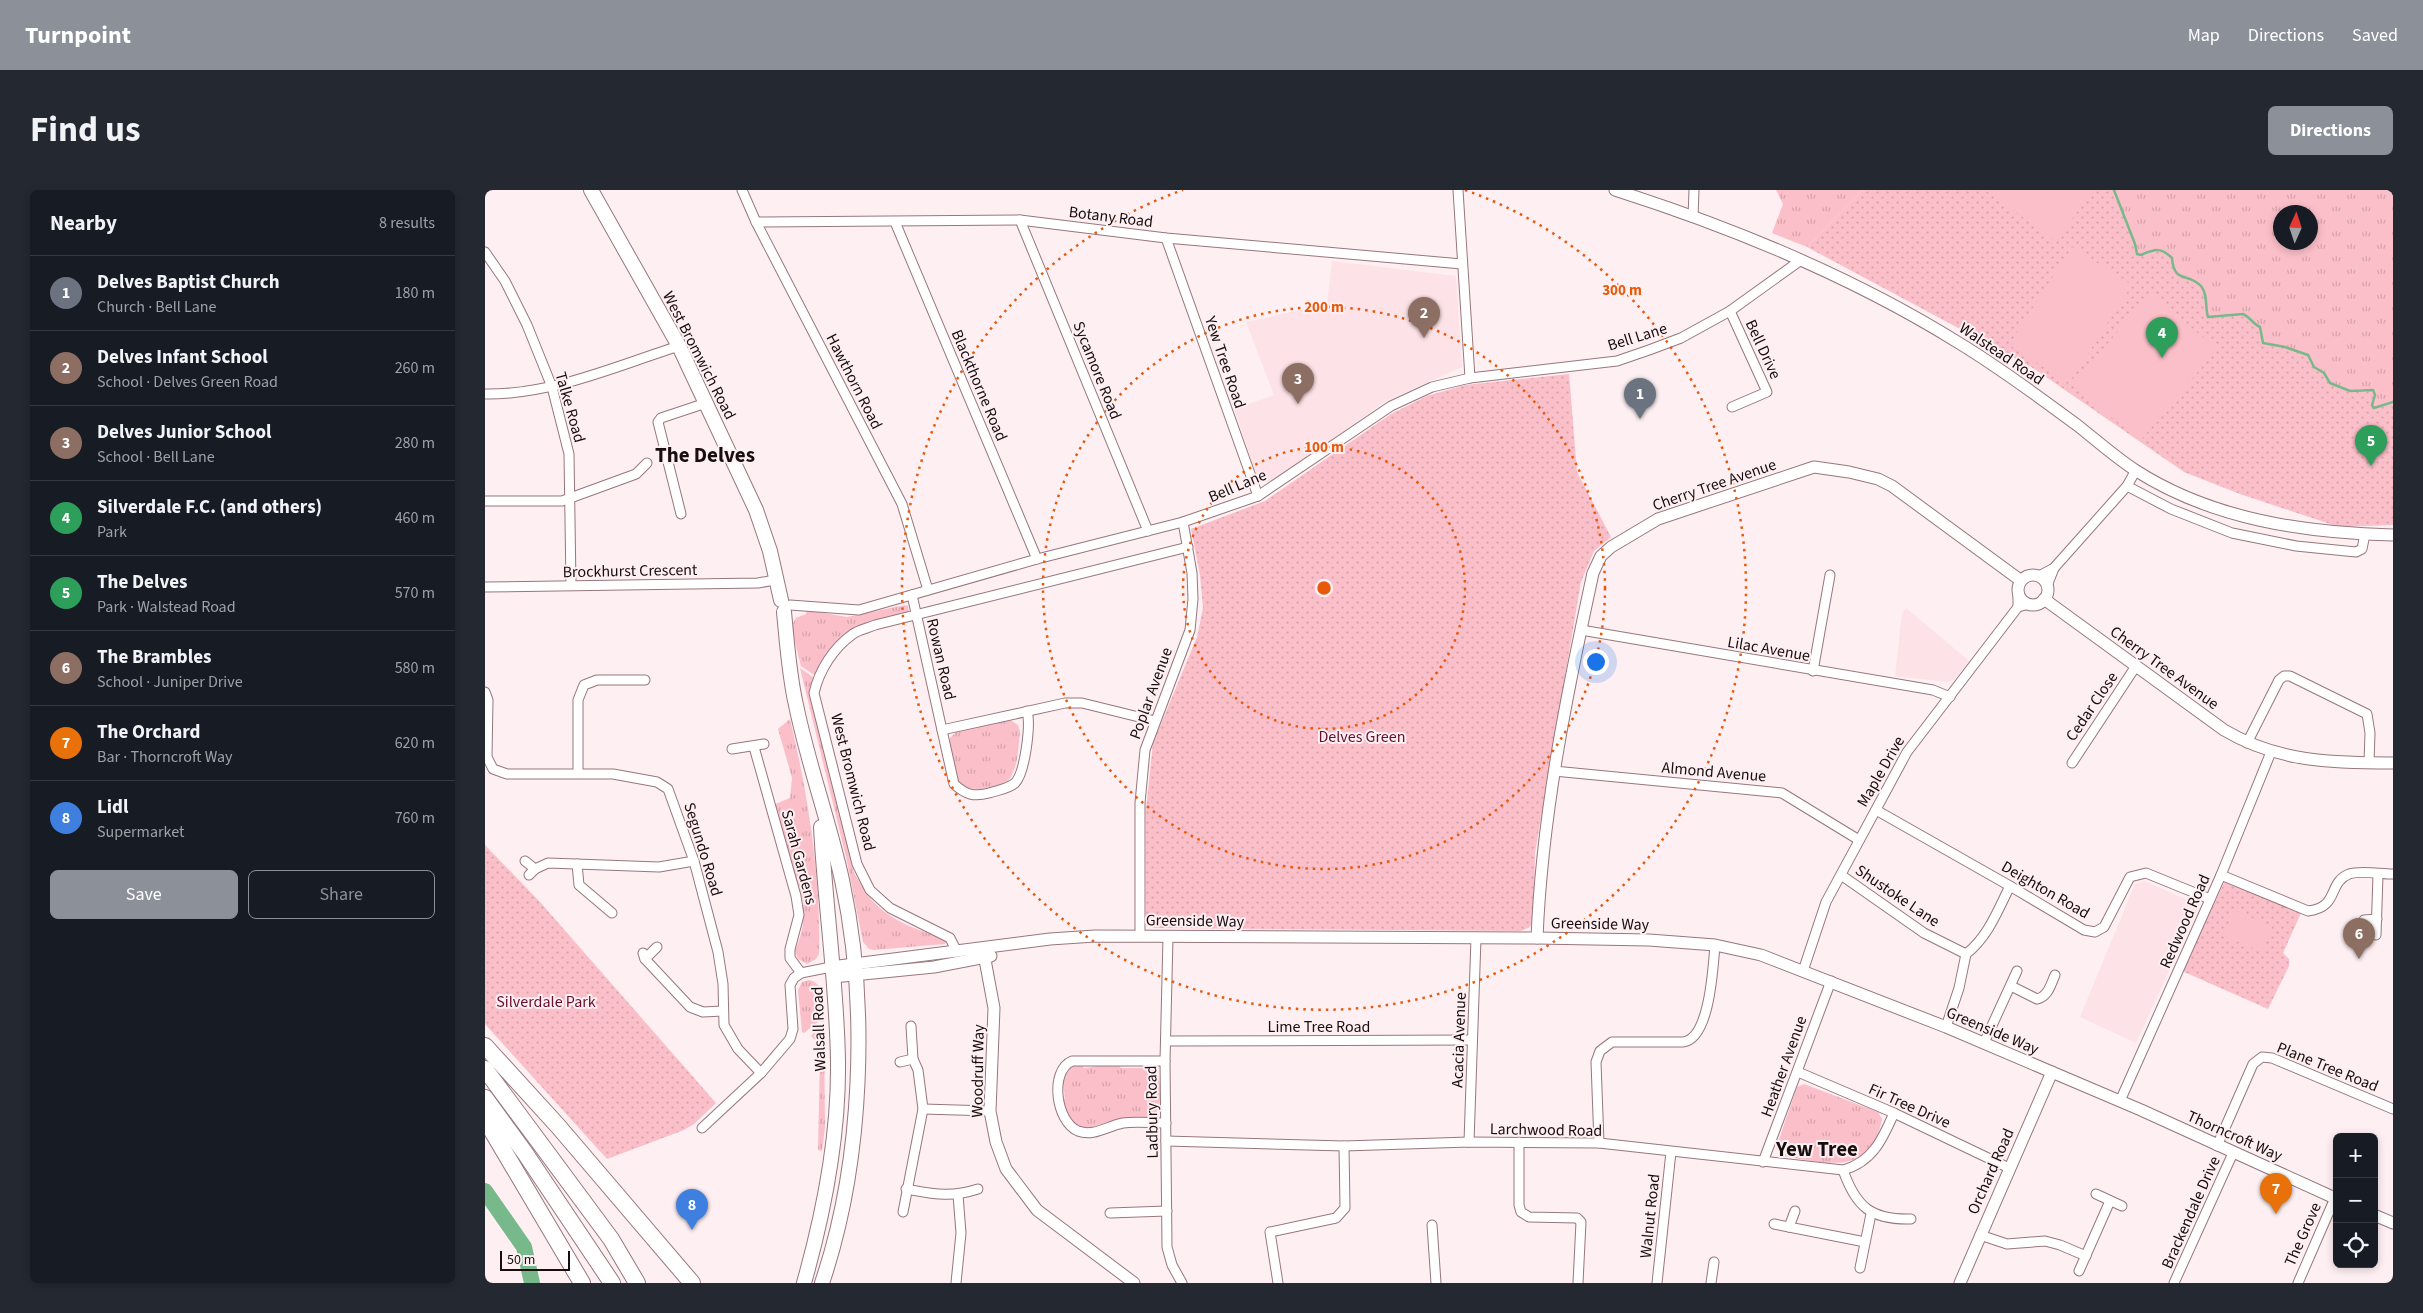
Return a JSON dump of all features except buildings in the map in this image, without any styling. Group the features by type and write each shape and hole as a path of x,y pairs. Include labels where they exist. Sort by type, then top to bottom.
{"highway":[{"path":"485,1046 558,1126 692,1283"},
{"path":"485,1068 611,1239 637,1283"},
{"path":"485,1098 525,1153 612,1283"},
{"path":"485,1119 566,1258"},
{"path":"485,1139 582,1283"}],"main road":[{"name":"West Bromwich Road","path":"591,190 679,346 756,510 770,551 775,580 785,605 795,704 819,801 842,880 855,969"},
{"name":"West Bromwich Road","path":"819,801 832,972"},
{"path":"822,1283 845,1195 855,1108 858,1058 855,969"},
{"name":"Walsall Road","path":"804,1283 805,1255 825,1200 836,1106 838,1062 832,972"},
{"path":"805,1255 829,1260"}],"street":[{"name":"Hawthorn Road","path":"742,190 756,222 902,504 929,590"},
{"path":"1459,190 1470,378"},
{"name":"Walstead Road","path":"1615,190 1693,217 1801,260 1890,302 1960,343 2023,385 2136,470 2201,504 2231,514 2302,528 2393,535"},
{"path":"1693,190 1693,217"},
{"name":"Botany Road","path":"756,222 1020,220 1166,238 1462,264"},
{"name":"Sycamore Road","path":"1020,220 1148,531"},
{"name":"Blackthorne Road","path":"895,222 1037,559"},
{"name":"Yew Tree Road","path":"1166,238 1258,496"},
{"name":"Talke Road","path":"485,252 505,281 527,325 552,387 569,454 571,585"},
{"name":"Bell Lane","path":"785,605 859,610 1037,559 1183,522 1258,496 1391,406 1432,387 1470,378 1617,360 1681,338 1730,311 1801,260"},
{"name":"Bell Drive","path":"1730,311 1767,392 1733,408"},
{"path":"485,394 506,394 552,387 679,346"},
{"path":"681,514 657,422 661,418 706,404"},
{"path":"485,502 562,501 636,474 647,463"},
{"name":"Cherry Tree Avenue","path":"1537,938 1545,833 1554,771 1593,573 1601,556 1611,547 1658,519 1814,468 1863,475 1878,479 1892,486 2020,580"},
{"path":"2054,568 2044,600 2036,604 2024,606 2018,594 2020,580 2025,576 2039,576 2054,568 2127,486 2136,470"},
{"path":"2127,486 2201,522 2260,540 2356,552 2362,548 2365,534"},
{"name":"Poplar Avenue","path":"1140,935 1140,803 1145,750 1190,630 1193,599 1183,522"},
{"path":"917,616 1187,547"},
{"path":"1813,670 1829,575"},
{"path":"2039,576 2047,586"},
{"name":"Brockhurst Crescent","path":"485,586 758,583 775,580"},
{"name":"Rowan Road","path":"912,595 954,784 972,796 1009,788 1021,774 1029,722 1027,711"},
{"name":"Cherry Tree Avenue","path":"2044,600 2223,730 2247,743 2271,752 2303,760 2393,763"},
{"name":"Maple Drive","path":"1803,971 1826,902 1907,752 2024,606"},
{"name":"West Bromwich Road","path":"917,616 875,625 853,633 831,656 818,677 815,693 857,864 870,890 890,908 950,938 957,952"},
{"name":"Lilac Avenue","path":"1581,630 1933,690 1950,697"},
{"name":"Cedar Close","path":"2072,763 2136,666"},
{"path":"2247,743 2279,680 2283,676 2290,676 2367,714 2370,733 2369,763"},
{"path":"578,773 578,700 584,685 597,680 645,680"},
{"path":"632,691 635,680"},
{"name":"Segundo Road","path":"485,692 488,700 486,758 493,769 507,774 578,773 631,777 657,782 669,789 694,861 718,952 723,984 725,1025 739,1049 761,1073"},
{"path":"942,730 1065,703 1081,704 1155,720"},
{"path":"732,749 765,744"},
{"name":"Sarah Gardens","path":"754,746 796,896 799,915 790,949 790,958 801,973"},
{"name":"Redwood Road","path":"2120,1101 2221,875 2271,752"},
{"name":"Almond Avenue","path":"1554,771 1782,793 1859,840"},
{"name":"Deighton Road","path":"1875,810 2084,930 2095,932 2104,927 2130,877 2138,874 2146,873 2210,899"},
{"path":"525,861 532,872 548,863 659,867 694,861"},
{"path":"577,864 579,885 612,913"},
{"path":"2221,875 2308,911 2318,910 2329,903 2339,880 2350,874 2393,874"},
{"path":"2377,874 2377,935"},
{"name":"Shustoke Lane","path":"1841,875 1924,933 1966,954"},
{"path":"1946,1027 1959,988 1966,954 1979,945 1985,936 2010,886"},
{"path":"597,899 603,892"},
{"path":"2364,920 2377,918"},
{"name":"Greenside Way","path":"855,969 934,966 1050,939 1140,935 1168,937 1537,938 1649,940 1715,945 1761,956 1831,981 1946,1027 2120,1101"},
{"name":"Ladbury Road","path":"1168,937 1165,1061 1167,1247 1172,1265 1182,1283"},
{"name":"Acacia Avenue","path":"1469,1142 1473,1077 1471,1040 1476,938"},
{"path":"1599,1144 1596,1062 1599,1051 1612,1042 1683,1042 1693,1039 1701,1027 1712,977 1715,945"},
{"path":"657,947 644,956 690,1007 703,1012 723,1011"},
{"name":"Greenside Way","path":"855,969 957,952 984,953"},
{"name":"Woodruff Way","path":"984,953 994,1008 989,1111 996,1142 1007,1169 1037,1210 1134,1283"},
{"path":"832,972 855,969"},
{"path":"1984,1043 2017,971"},
{"name":"Walsall Road","path":"702,1128 761,1073 790,1039 793,1029 791,986 794,978 801,973 832,972"},
{"path":"2011,986 2037,999 2045,996 2055,975"},
{"name":"Heather Avenue","path":"1763,1162 1831,981"},
{"path":"903,1212 906,1188 923,1109 918,1070 913,1059 911,1026"},
{"name":"Lime Tree Road","path":"1166,1041 1471,1040"},
{"name":"Plane Tree Road","path":"2217,1146 2253,1064 2262,1057 2273,1058 2393,1109"},
{"path":"900,1062 913,1059"},
{"path":"1165,1061 1072,1061 1059,1074 1059,1101 1064,1119 1076,1130 1089,1134 1123,1123 1166,1123"},
{"name":"Fir Tree Drive","path":"1798,1072 1894,1113 2009,1168"},
{"name":"Orchard Road","path":"1960,1283 2052,1072"},
{"name":"Thorncroft Way","path":"2120,1101 2333,1197"},
{"path":"923,1109 989,1111"},
{"path":"1894,1113 1875,1150 1859,1163 1843,1170 1856,1197 1871,1214 1886,1218 1911,1219"},
{"name":"Larchwood Road","path":"1166,1142 1344,1146 1469,1142 1599,1144 1843,1170"},
{"path":"1519,1142 1519,1205 1521,1212 1529,1217 1577,1218 1581,1222 1578,1283"},
{"path":"1279,1283 1270,1232 1336,1218 1345,1208 1344,1146"},
{"name":"Walnut Road","path":"1657,1283 1671,1152"},
{"name":"Brackendale Drive","path":"2175,1283 2233,1153"},
{"path":"906,1188 935,1194 958,1195 978,1189"},
{"path":"2096,1194 2122,1206"},
{"path":"956,1283 961,1233 958,1195"},
{"path":"2079,1271 2109,1201"},
{"name":"The Grove","path":"2298,1283 2333,1205"},
{"path":"1110,1213 1167,1211"},
{"path":"1789,1227 1795,1211"},
{"path":"1860,1268 1871,1214"},
{"path":"2378,1217 2393,1223"},
{"path":"1432,1224 1436,1283"},
{"path":"1775,1224 1865,1242"},
{"path":"1980,1235 2007,1244 2045,1241 2086,1256"},
{"path":"1711,1283 1714,1262"}],"shaded area":[{"path":"1332,261 1456,276 1462,367 1386,401 1270,483 1258,479 1234,409 1274,395 1246,322 1327,304"},
{"path":"1906,608 1969,661 1955,679 1947,682 1895,676 1902,613"},
{"path":"2144,881 2199,905 2136,1043 2080,1017 2135,884"}],"green space":[{"path":"1776,190 1863,190 1807,247 1772,233 1783,204"},
{"path":"1863,190 2114,190 2137,254 2141,255 2158,250 2168,254 2172,258 2173,266 2179,275 2191,279 2203,289 2208,317 2243,314 2260,327 2263,343 2285,347 2308,356 2314,367 2324,373 2330,383 2350,391 2373,390 2375,395 2372,405 2374,408 2393,402 2393,525 2339,527 2240,494 2184,472 2033,368 1807,247"},
{"path":"1985,190 2093,190 2056,241"},
{"path":"2114,190 2393,190 2393,402 2374,408 2372,405 2375,395 2363,389 2350,391 2330,383 2324,373 2314,367 2311,360 2285,347 2263,343 2253,322 2243,314 2208,317 2205,296 2200,287 2177,272 2172,258 2158,250 2141,255 2137,254"},
{"path":"2072,247 2132,285 2069,383 2009,345"},
{"path":"2150,293 2217,349 2140,441 2073,385"},
{"name":"Delves Green","path":"1569,374 1577,472 1611,537 1594,551 1581,582 1535,853 1534,918 1530,927 1521,931 1154,928 1146,918 1146,809 1153,743 1197,637 1203,608 1200,575 1191,529 1265,501 1391,414 1427,396 1465,385"},
{"path":"905,605 908,606 909,612 856,630 835,645 814,675 801,666 791,627 796,618 806,614 807,610 847,617"},
{"path":"800,668 813,677 811,693 854,873 871,899 886,913 904,924 944,937 947,941 945,944 874,950 869,949 863,942 846,857"},
{"path":"790,719 808,806 818,895 819,954 816,959 807,964 798,959 795,951 803,923 801,906 804,905 800,889 797,889 773,805 790,798 792,778 778,729"},
{"path":"1009,719 1018,725 1020,731 1016,764 1007,782 977,789 959,784 950,747 950,738 956,732"},
{"name":"Silverdale Park","path":"485,845 540,902 716,1103 694,1124 684,1130 607,1159 485,1024"},
{"path":"2226,879 2301,913 2283,953 2289,959 2289,966 2268,1009 2182,971"},
{"path":"2234,910 2272,927 2262,952 2224,936"},
{"path":"809,980 815,982 821,991 824,1003 824,1022 819,1021 804,1033 802,1032 798,990 802,982"},
{"path":"821,1025 824,1025 825,1127 822,1151 818,1150 820,1056 817,1042 811,1036"},
{"path":"1081,1064 1084,1068 1106,1065 1119,1065 1121,1068 1156,1067 1160,1091 1160,1104 1155,1114 1157,1116 1145,1120 1141,1117 1122,1118 1092,1127 1089,1130 1078,1126 1066,1111 1063,1100 1065,1098 1062,1077 1070,1067"},
{"path":"1804,1084 1878,1112 1882,1119 1876,1138 1868,1151 1857,1159 1829,1163 1781,1156 1776,1148 1797,1087"}],"waterway":[{"path":"2114,190 2137,254 2141,255 2158,250 2168,254 2172,258 2173,266 2179,275 2191,279 2203,289 2208,317 2243,314 2260,327 2263,343 2285,347 2308,355 2314,367 2324,373 2330,383 2350,391 2373,390 2375,395 2372,405 2374,408 2393,402"},
{"path":"485,1191 524,1247 532,1283"}],"place":[{"name":"Delves Infant School","path":"1424,338"},
{"name":"Silverdale F.C. (and others)","path":"2162,358"},
{"name":"Delves Junior School","path":"1298,404"},
{"name":"Delves Baptist Church","path":"1640,419"},
{"name":"The Delves","path":"2371,466"},
{"name":"The Brambles","path":"2359,959"},
{"name":"The Orchard","path":"2276,1214"},
{"name":"Lidl","path":"692,1230"}],"district":[{"name":"The Delves","path":"705,455"},
{"name":"Yew Tree","path":"1817,1149"}]}
